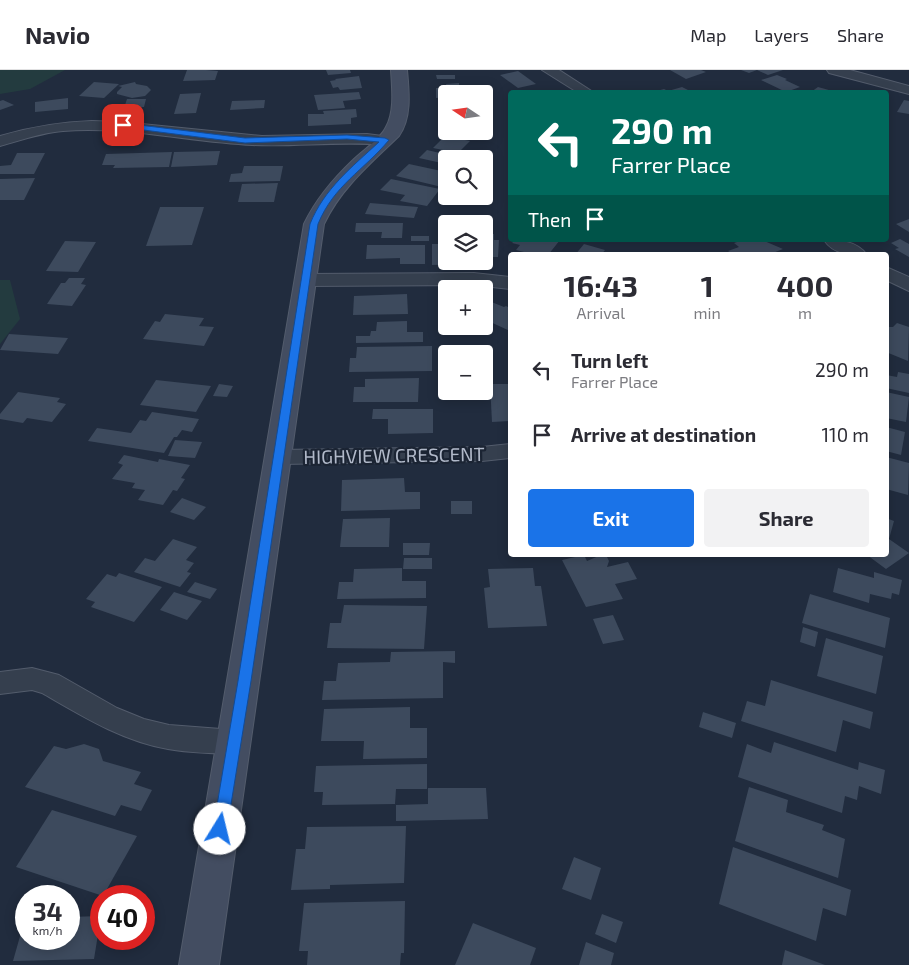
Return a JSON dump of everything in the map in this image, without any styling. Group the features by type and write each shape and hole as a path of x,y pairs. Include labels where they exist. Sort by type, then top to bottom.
{"street":[{"path":"199,965 314,224 324,202 342,180 394,132 399,116 399,70"},
{"path":"549,70 583,90"},
{"path":"834,70 909,90"},
{"path":"0,141 29,132 85,124 136,126 245,141 347,137 385,140"},
{"path":"836,242 853,252"},
{"path":"889,274 909,285"},
{"path":"305,280 474,279 508,283"},
{"name":"HIGHVIEW CRESCENT","path":"278,457 482,454 508,451"},
{"path":"0,683 32,679 49,683 107,716 141,730 169,737 234,742"}],"green space":[{"path":"0,70 65,70 30,89 0,94"},
{"path":"0,280 10,280 20,319 0,344"}],"building":[{"path":"187,70 218,71 215,80 183,81"},
{"path":"326,70 350,70 351,73 328,75"},
{"path":"670,70 701,70 706,72 686,79"},
{"path":"741,70 757,70 749,73"},
{"path":"757,70 783,70 768,75"},
{"path":"518,71 536,84 518,88 500,75"},
{"path":"436,75 455,75 455,79 437,79"},
{"path":"777,75 800,87 792,90 782,90 761,80"},
{"path":"359,76 362,88 340,90 338,87 333,88 330,81 335,79"},
{"path":"94,82 119,84 104,98 79,96"},
{"path":"135,82 136,84 147,86 151,90 145,96 132,98 117,94 122,87 118,86"},
{"path":"459,83 459,85 446,85"},
{"path":"682,87 688,90 672,90"},
{"path":"818,87 829,90 814,90"},
{"path":"436,88 438,88 438,98 436,98"},
{"path":"359,92 361,99 343,101 345,108 318,110 314,95"},
{"path":"201,93 196,113 174,114 180,94"},
{"path":"68,98 68,109 35,112 35,102"},
{"path":"127,99 146,99 144,107 124,108"},
{"path":"3,100 14,105 0,110 0,101"},
{"path":"265,100 264,108 230,110 232,101"},
{"path":"904,100 909,101 909,114 897,112"},
{"path":"356,109 357,117 351,118 351,124 308,126 308,114 324,114 323,111"},
{"path":"441,140 470,141 461,150 433,148"},
{"path":"427,150 438,153 438,162 419,158"},
{"path":"220,151 217,165 171,167 174,152"},
{"path":"172,152 169,167 113,168 115,165 102,165 106,154"},
{"path":"17,153 45,153 34,174 0,174 0,166 11,165"},
{"path":"409,164 438,170 438,186 396,176"},
{"path":"244,166 283,166 280,181 229,182 231,174 242,173"},
{"path":"35,178 24,200 0,200 0,179"},
{"path":"391,179 438,189 438,192 427,206 400,201 405,195 380,190"},
{"path":"278,183 274,202 238,202 242,184"},
{"path":"370,203 418,207 414,218 365,214"},
{"path":"160,207 204,207 192,245 146,246"},
{"path":"909,219 909,232 896,224"},
{"path":"356,223 403,223 402,238 381,238 382,232 355,232"},
{"path":"493,234 494,240 499,240 498,257 493,257"},
{"path":"411,236 429,236 429,241 411,241"},
{"path":"900,239 909,244 909,257 895,249 899,248 891,243"},
{"path":"65,241 96,242 78,272 46,271"},
{"path":"558,242 550,252 524,252 516,250 520,245 512,243"},
{"path":"767,242 783,249 776,252 730,252 728,251 739,247 734,243"},
{"path":"432,244 438,244 438,265 432,265"},
{"path":"584,244 605,250 603,252 577,252"},
{"path":"367,245 425,245 425,264 400,264 400,258 366,259"},
{"path":"69,278 85,278 81,284 86,285 72,306 47,304 61,283 65,283"},
{"path":"407,294 408,314 353,315 354,296"},
{"path":"493,303 508,307 508,330 493,323"},
{"path":"165,314 204,318 199,326 214,327 204,346 143,339 155,321 160,322"},
{"path":"407,321 407,332 423,332 423,342 356,343 356,336 370,336 371,331 376,331 377,322"},
{"path":"897,323 909,327 908,361 889,353 889,327 893,327"},
{"path":"9,334 68,338 58,354 0,350"},
{"path":"432,346 432,371 349,372 350,358 356,358 357,347"},
{"path":"898,372 909,374 909,393 889,389 889,376 897,377"},
{"path":"419,378 418,402 353,402 354,387 365,387 365,379"},
{"path":"156,380 211,386 196,412 140,405"},
{"path":"219,384 233,386 227,397 213,396"},
{"path":"493,384 508,384 508,421 492,422 491,400 493,400"},
{"path":"18,392 60,398 57,402 66,404 52,422 27,418 23,423 0,419 0,414"},
{"path":"889,393 909,397 906,422 889,419"},
{"path":"373,409 433,409 433,433 388,434 388,419 372,419"},
{"path":"152,412 199,419 192,432 182,430 177,437 174,437 164,453 88,441 97,428 131,433 140,420 146,421"},
{"path":"889,428 905,432 901,455 889,452"},
{"path":"175,440 202,442 195,458 168,456"},
{"path":"124,455 158,462 159,459 190,465 181,478 185,479 177,491 173,490 163,505 138,500 145,490 132,488 135,483 112,479 123,465 118,463"},
{"path":"889,458 909,463 908,495 889,490"},
{"path":"404,478 405,492 420,492 420,509 341,511 342,480"},
{"path":"182,498 206,507 194,520 170,512"},
{"path":"451,501 472,501 472,514 451,514"},
{"path":"390,518 389,547 340,547 343,519"},
{"path":"889,519 894,521 889,539"},
{"path":"173,539 197,547 186,560 194,563 187,572 191,573 180,587 134,572 145,558 155,561"},
{"path":"889,539 909,553 886,569 870,557 889,557"},
{"path":"403,543 430,543 429,555 403,555"},
{"path":"585,557 587,561 596,557 607,557 609,561 607,567 628,562 637,579 615,584 623,599 586,607 562,560"},
{"path":"404,558 432,558 432,569 403,569"},
{"path":"402,568 402,581 426,581 426,598 337,599 339,582 353,582 354,569"},
{"path":"533,568 535,586 541,586 547,626 488,628 484,588 490,587 488,569"},
{"path":"838,568 874,578 874,572 902,580 899,595 892,593 891,599 870,594 869,603 833,592"},
{"path":"119,573 162,587 134,622 91,607 95,602 86,599 107,574 116,577"},
{"path":"195,582 217,589 210,599 187,592"},
{"path":"174,592 202,601 187,620 160,610"},
{"path":"810,594 890,618 885,648 802,623"},
{"path":"344,605 427,606 424,649 327,648 330,623 341,623"},
{"path":"613,615 624,640 603,644 593,619"},
{"path":"803,627 818,632 815,647 800,642"},
{"path":"826,638 883,656 876,694 817,676"},
{"path":"455,651 455,663 443,662 443,698 322,700 324,681 336,681 338,663 390,662 391,652"},
{"path":"771,680 873,712 870,729 843,720 836,752 741,721 747,701 765,706"},
{"path":"410,707 410,728 427,728 427,758 363,759 364,741 321,741 324,709"},
{"path":"703,712 736,723 732,738 699,727"},
{"path":"774,742 858,770 859,762 885,770 881,794 859,786 857,800 845,796 842,813 738,777 747,744 771,753"},
{"path":"84,744 99,749 103,761 141,772 134,784 152,790 141,811 121,805 115,816 25,787 54,746 66,749"},
{"path":"427,764 427,789 396,789 395,804 322,805 323,792 314,792 316,766"},
{"path":"749,787 788,800 786,812 824,825 822,830 845,839 838,878 735,841"},
{"path":"428,788 486,788 488,819 396,821 396,805 428,804"},
{"path":"52,810 137,836 109,885 90,885 90,892 80,888 80,885 70,885 16,867"},
{"path":"406,826 404,883 330,885 330,889 291,890 296,849 305,849 307,827"},
{"path":"733,847 851,890 846,916 823,908 816,941 719,904"},
{"path":"574,857 601,868 591,900 562,889"},
{"path":"405,901 404,953 401,953 400,965 307,965 308,951 299,951 304,903"},
{"path":"602,914 623,922 616,943 595,934"},
{"path":"90,916 90,950 95,950 94,959 13,961 16,950 80,950 80,917"},
{"path":"473,923 536,948 530,965 455,965"},
{"path":"586,942 614,953 611,965 579,965"},
{"path":"785,950 825,965 782,965"}],"route":[{"path":"123,125 245,141 347,137 385,140 332,190 314,224 220,829"}]}
